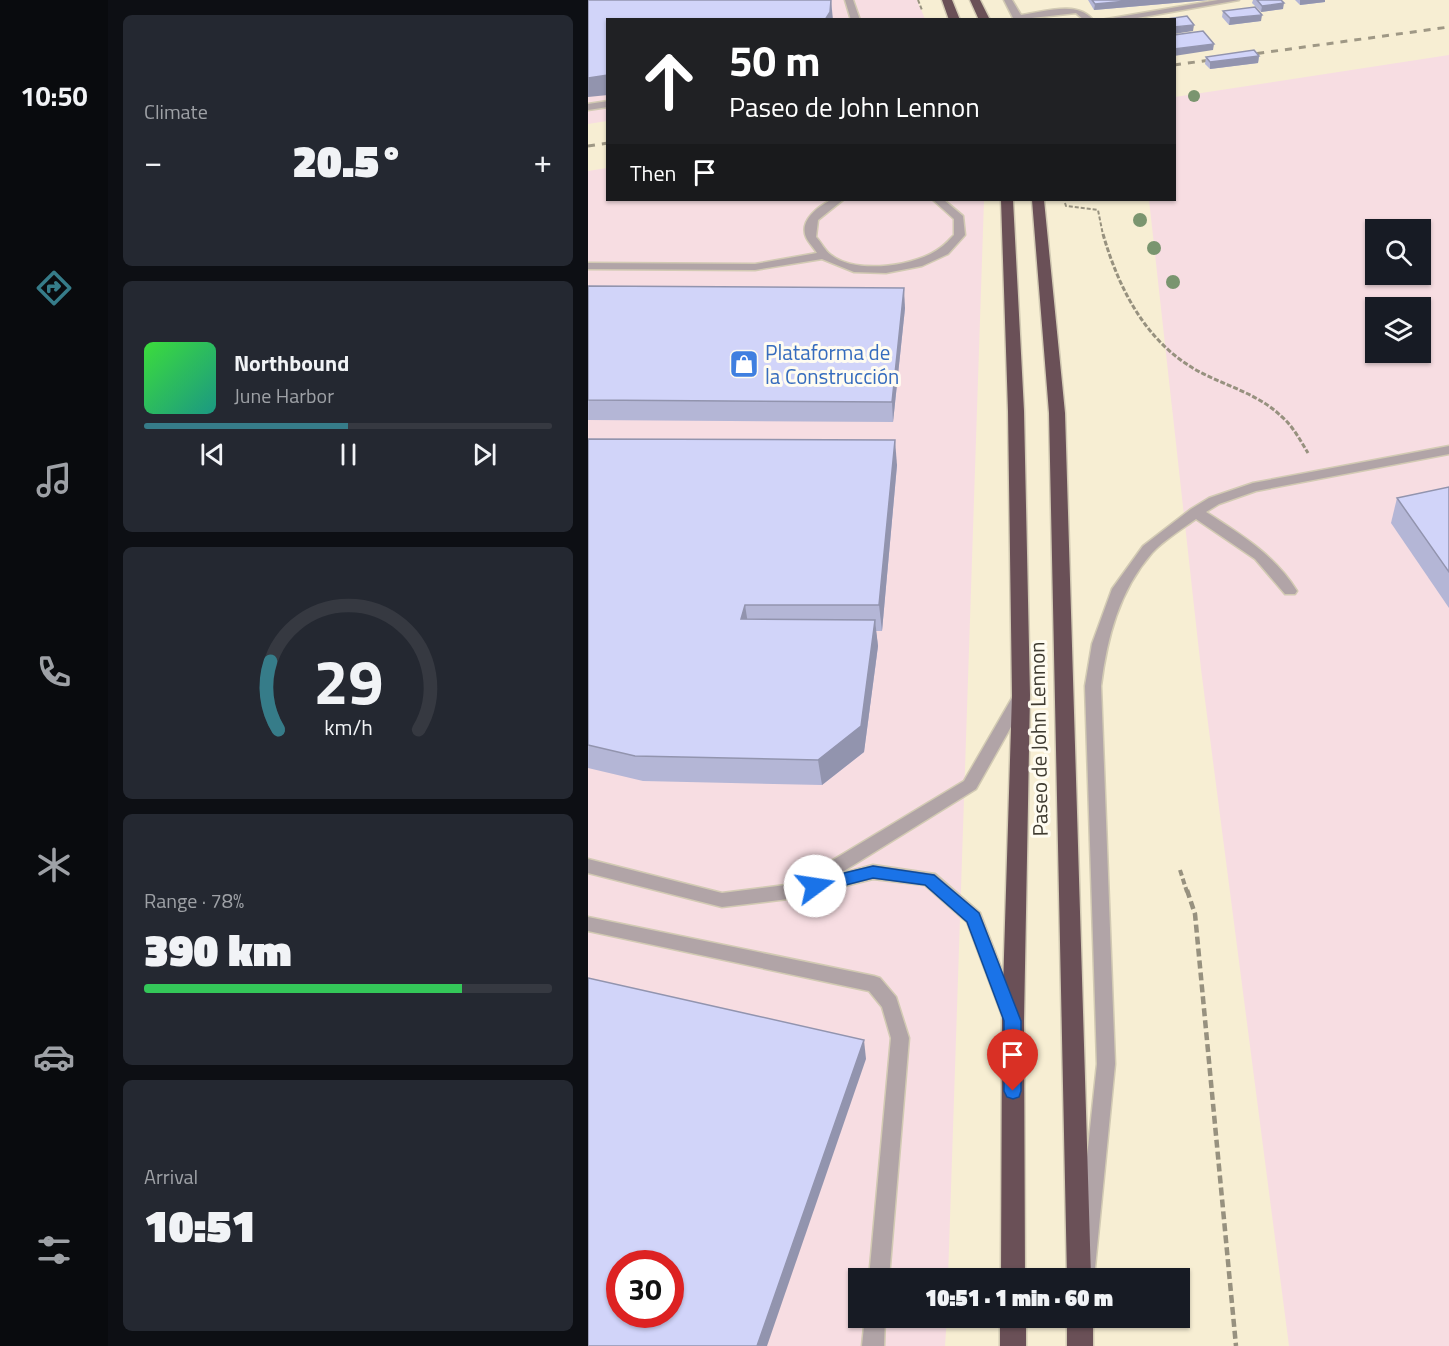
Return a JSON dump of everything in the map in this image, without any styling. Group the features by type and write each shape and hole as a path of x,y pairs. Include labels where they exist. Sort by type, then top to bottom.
{"highway":[{"path":"947,0 954,18"},
{"path":"975,0 984,18"},
{"name":"Paseo de John Lennon","path":"1007,201 1016,411 1021,695 1012,1021 1013,1268"},
{"name":"Paseo de John Lennon","path":"1038,201 1057,413 1078,1268"},
{"path":"1013,1328 1013,1346"}],"street":[{"path":"849,0 855,18"},
{"path":"1008,0 1017,18"},
{"path":"1120,18 1224,4 1235,0"},
{"path":"1024,18 1076,10 1083,12 1088,18"},
{"path":"588,107 606,104"},
{"path":"836,201 825,206 813,218 809,231 815,247 823,255 842,264 866,269 893,269 918,265 942,254 955,244 961,230 958,217 948,205 940,201"},
{"path":"588,266 755,267 823,255"},
{"path":"1085,1268 1106,1064 1093,686 1099,644 1117,593 1148,549 1214,501 1253,487 1449,450"},
{"path":"1196,512 1277,569 1290,591"},
{"path":"796,891 970,785 1021,695"},
{"path":"588,866 722,900 796,891 873,872 929,879 974,918 1012,1021"},
{"path":"588,924 874,984 890,1004 900,1038 880,1268"},
{"path":"873,1346 874,1328"}],"path":[{"path":"1065,201 1066,206 1098,210 1100,224 1128,297 1162,346 1203,374 1244,391 1272,407 1283,417 1309,454"},
{"path":"1180,870 1195,914 1236,1346"}],"shaded area":[{"path":"588,0 917,0 925,18 606,18 606,121 588,124"},
{"path":"1449,55 1449,1346 1289,1346 1201,669 1149,201 1176,201 1176,97"},
{"path":"606,168 606,201 984,201 948,1268 848,1268 848,1328 946,1328 945,1346 588,1346 588,171"}],"building":[{"path":"588,0 831,0 830,12 826,18 606,18 606,75 588,78"},
{"path":"1092,0 1137,0 1095,4"},
{"path":"1257,0 1281,0 1284,3 1262,6"},
{"path":"1255,7 1262,15 1230,18 1223,11"},
{"path":"1187,16 1194,25 1176,27 1176,18 1174,18"},
{"path":"1203,31 1214,44 1176,49 1176,35"},
{"path":"1254,50 1259,56 1210,62 1206,57"},
{"name":"Plataforma de la Construcción","path":"588,286 904,288 892,402 588,400"},
{"path":"588,439 895,440 879,605 745,605 741,619 875,620 861,726 818,760 635,756 588,745"},
{"path":"1449,487 1449,572 1397,498"},
{"path":"588,978 864,1040 757,1346 588,1346"}],"railway":[{"path":"1176,65 1449,27"},
{"path":"588,146 606,143"}],"place":[{"name":"Plataforma de la Construcción","path":"744,364"}],"route":[{"path":"815,886 873,872 929,879 974,918 1012,1021 1013,1091"}]}
